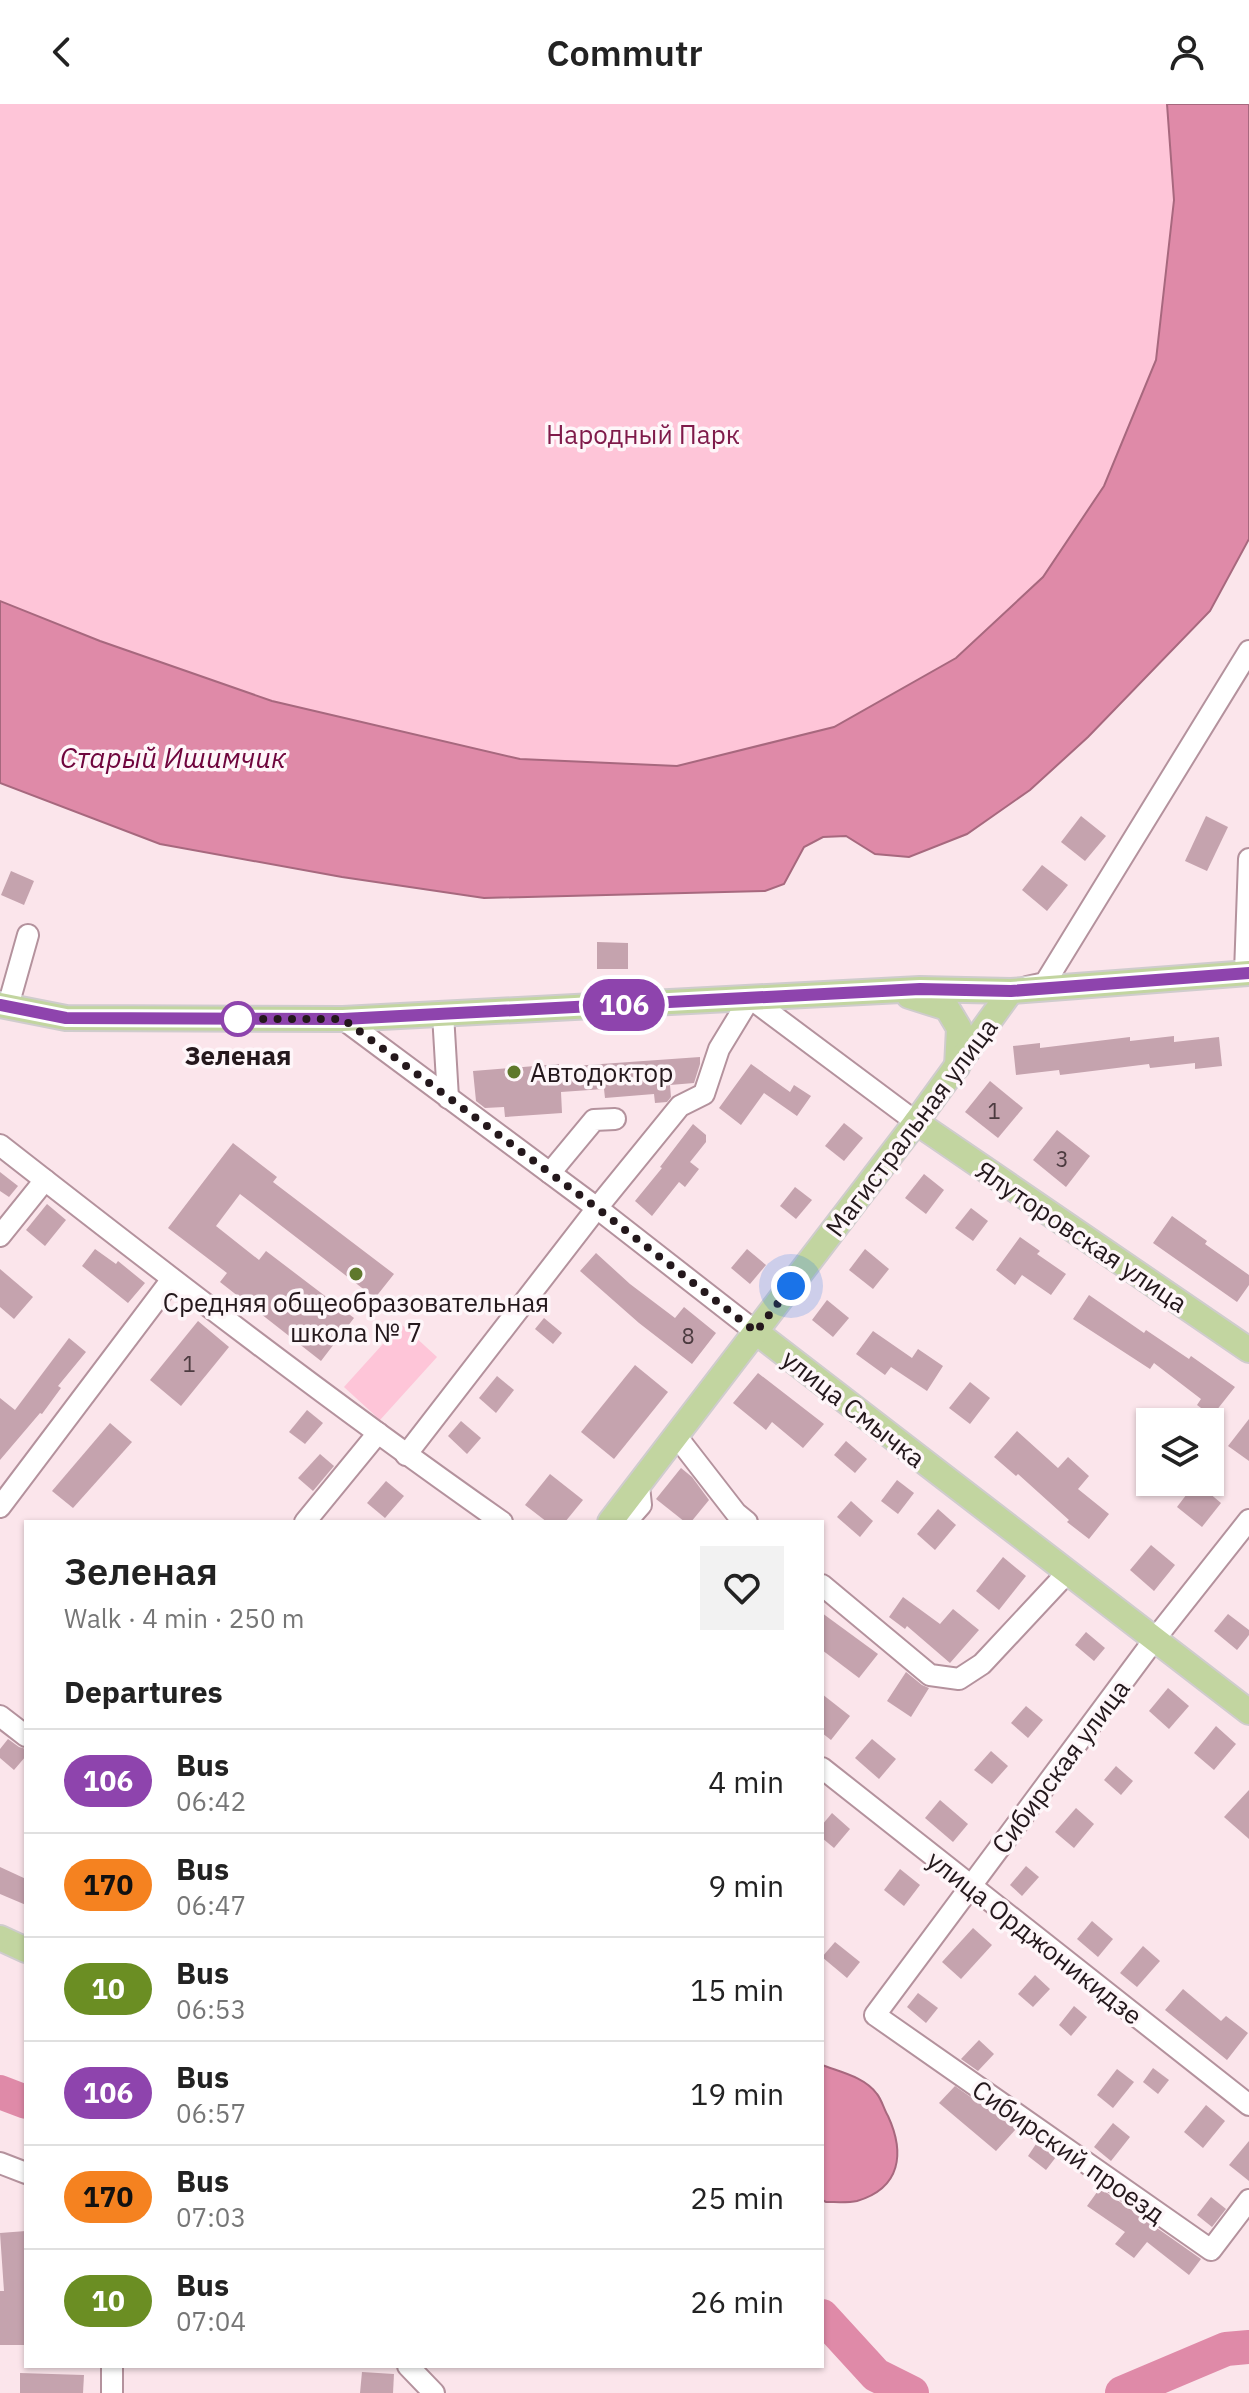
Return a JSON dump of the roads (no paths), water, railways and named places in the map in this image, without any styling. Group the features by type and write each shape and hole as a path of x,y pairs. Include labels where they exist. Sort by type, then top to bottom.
{"main road":[{"path":"4,1006 66,1018 343,1019 892,990 1011,991 1248,974"},
{"path":"892,990 947,1008 959,1028 957,1067"},
{"name":"Магистральная улица","path":"612,1520 916,1122 1011,991"},
{"name":"Ялуторовская улица","path":"916,1122 1249,1350"},
{"name":"улица Смычка","path":"756,1332 1249,1712"},
{"path":"0,1938 24,1949"}],"street":[{"name":"Магистральная улица","path":"1011,991 1045,983 1249,651"},
{"path":"1248,974 1249,859"},
{"path":"4,1006 28,935"},
{"path":"406,1455 680,1106 704,1094 719,1049 750,998 916,1122"},
{"path":"443,1014 448,1098"},
{"name":"улица Смычка","path":"343,1019 597,1208 756,1332"},
{"path":"550,1173 594,1120 615,1119"},
{"path":"0,1145 406,1455 499,1520"},
{"path":"0,1236 45,1180"},
{"path":"0,1507 172,1279"},
{"path":"307,1520 378,1433"},
{"path":"677,1437 745,1520"},
{"path":"628,1520 641,1505 639,1486"},
{"name":"Сибирская улица","path":"875,2015 1154,1640 1249,1520"},
{"path":"824,1587 930,1675 959,1679 982,1664 1067,1573"},
{"path":"0,1716 24,1734"},
{"name":"улица Орджоникидзе","path":"824,1770 1249,2105"},
{"name":"Сибирский проезд","path":"875,2015 1211,2250 1249,2200"},
{"path":"0,2163 24,2172"},
{"path":"112,2368 112,2393"},
{"path":"410,2368 434,2393"}],"water":[{"name":"Старый Ишимчик","path":"1167,104 1249,104 1249,539 1210,611 1088,737 1030,790 967,834 909,857 875,854 846,836 823,837 804,847 784,884 765,891 484,898 342,877 160,844 0,783 0,601 100,641 272,701 520,759 677,766 834,727 956,658 1043,577 1104,486 1156,360 1174,200"},
{"path":"824,2066 852,2076 872,2088 880,2099 897,2143 895,2168 883,2187 857,2201 826,2202"}],"waterway":[{"path":"0,2092 24,2101"},
{"path":"824,2318 876,2375 912,2393"},
{"path":"1122,2393 1226,2349 1249,2347"}],"place":[{"name":"Зеленая","path":"238,1019"},
{"name":"Автодоктор","path":"514,1072"},
{"name":"Средняя общеобразовательная школа № 7","path":"356,1274"}],"park label":[{"name":"Народный Парк","path":"643,434"}]}
